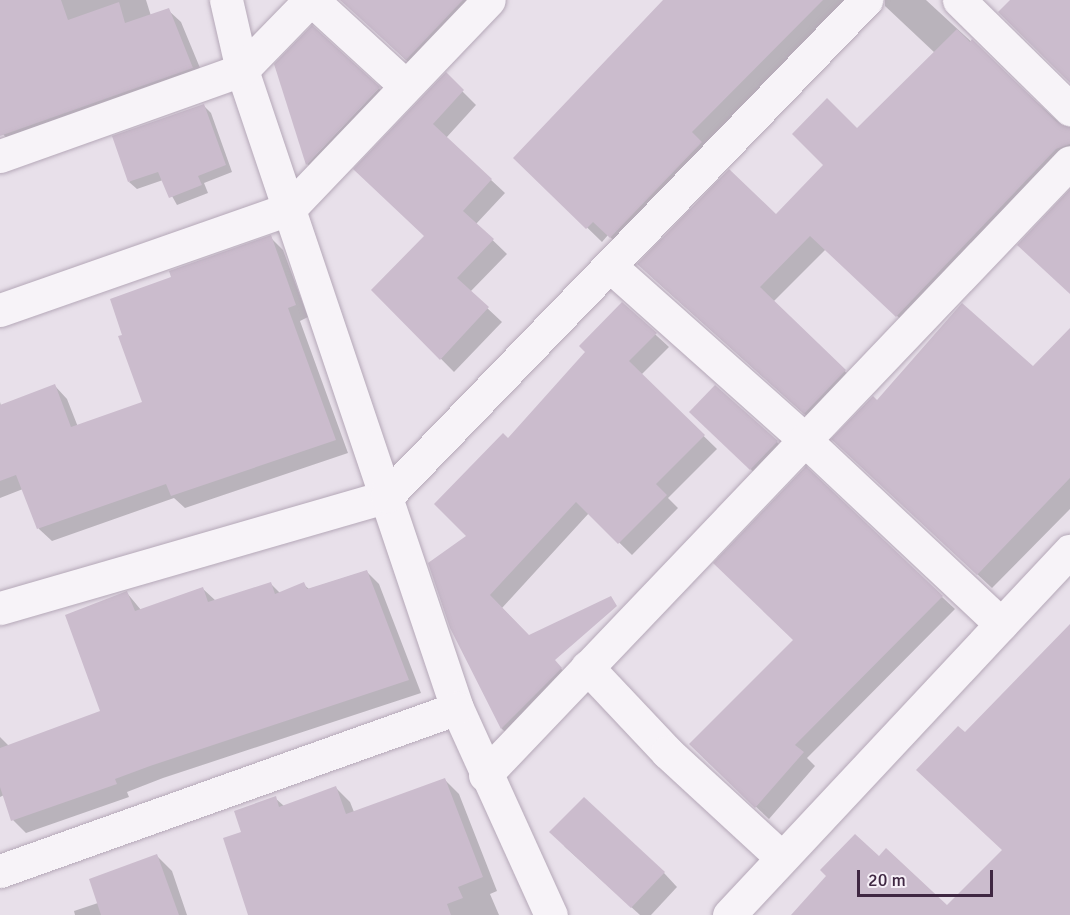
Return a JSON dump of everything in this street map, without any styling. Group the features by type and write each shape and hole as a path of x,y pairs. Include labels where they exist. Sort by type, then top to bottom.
{"street":[{"path":"226,0 242,70 387,496 456,708 484,775 551,915"},
{"path":"0,156 242,70 311,0 406,86"},
{"path":"0,310 289,208 489,0"},
{"path":"0,608 387,496 866,0"},
{"path":"959,0 1070,109"},
{"path":"484,775 1070,162"},
{"path":"610,266 805,440 1001,624"},
{"path":"729,915 1070,551"},
{"path":"587,667 667,752 782,858"},
{"path":"0,871 456,708"}],"building":[{"path":"0,0 61,0 68,20 119,2 125,23 169,8 193,68 0,136"},
{"path":"340,0 463,0 406,60"},
{"path":"663,0 823,0 692,132 702,142 610,238 593,222 586,229 513,158"},
{"path":"1010,0 1070,0 1070,83 998,12"},
{"path":"312,25 380,87 306,165 274,64"},
{"path":"957,29 970,42 972,39 1057,122 1070,127 1070,144 1056,149 896,317 810,236 760,287 846,370 804,414 637,264 729,169 776,214 823,165 792,134 827,98 857,128"},
{"path":"446,72 464,90 433,124 492,179 463,211 494,239 457,278 489,307 440,360 371,290 424,236 353,169"},
{"path":"204,104 226,165 198,176 202,185 169,198 158,172 128,182 112,136"},
{"path":"1070,189 1070,294 1017,245"},
{"path":"271,235 296,305 288,308 336,440 171,496 166,484 37,529 16,475 0,481 0,405 55,384 71,427 142,402 118,336 122,335 110,299 171,277 169,271"},
{"path":"622,302 657,333 629,361 705,435 656,484 667,495 618,544 576,502 490,595 529,635 611,596 617,606 555,660 562,668 501,729 450,628 428,563 466,536 434,504 503,433 508,438 585,352 579,346"},
{"path":"962,303 1033,366 1070,328 1070,478 977,575 831,439 873,396 877,400"},
{"path":"715,385 778,441 750,470 689,412"},
{"path":"806,466 943,596 795,745 804,752 755,808 689,744 793,640 713,563"},
{"path":"367,570 409,680 150,766 115,779 117,784 11,821 0,787 0,748 100,711 65,615 127,591 135,611 203,587 208,602 271,582 275,594 304,582 307,589"},
{"path":"1070,624 1070,915 791,915 826,876 820,870 855,834 879,856 886,848 947,905 1002,850 916,770 958,726 965,732"},
{"path":"445,778 483,877 458,887 463,898 447,904 451,915 248,915 223,838 241,832 234,811 276,796 279,807 336,786 346,814"},
{"path":"584,797 665,872 631,908 549,832"},
{"path":"157,854 179,915 101,915 89,879"}]}
